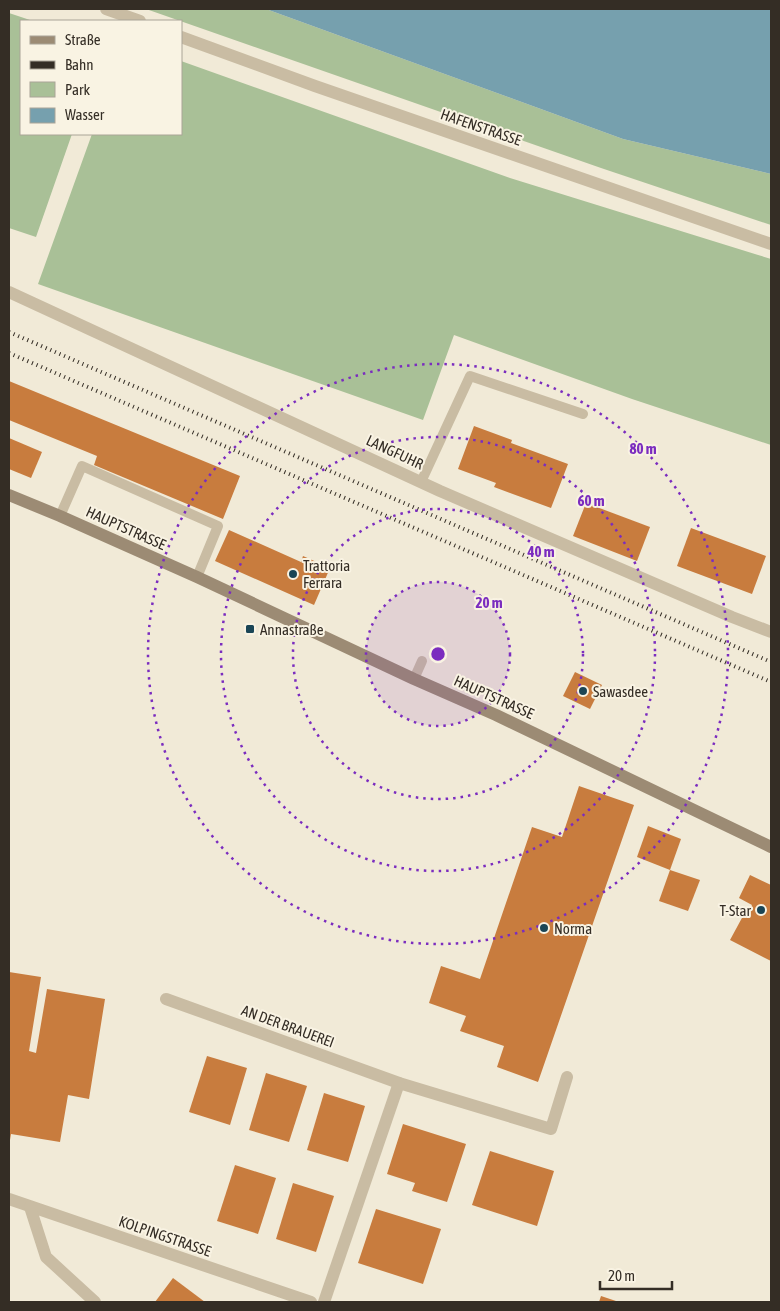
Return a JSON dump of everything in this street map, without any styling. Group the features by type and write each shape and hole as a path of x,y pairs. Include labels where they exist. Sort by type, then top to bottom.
{"main road":[{"name":"HAUPTSTRASSE","path":"9,495 197,577 414,679 507,720 771,847"}],"street":[{"path":"106,9 137,20"},
{"name":"HAFENSTRASSE","path":"182,37 324,90 771,244"},
{"name":"LANGFUHR","path":"9,292 421,482 722,613 771,632"},
{"name":"AN DER BRAUEREI","path":"166,999 399,1083 551,1129 567,1077"},
{"path":"324,1302 399,1083"},
{"name":"KOLPINGSTRASSE","path":"9,1199 311,1302"},
{"path":"30,1207 46,1257 95,1302"}],"lane":[{"path":"421,482 470,376 583,414"},
{"path":"60,516 82,466 218,526 197,577"},
{"path":"414,679 422,661"}],"green space":[{"path":"146,9 266,9 623,139 771,174 771,225 601,168"},
{"path":"9,13 30,20 20,20 20,135 72,135 36,237 9,228"},
{"path":"182,61 510,178 771,259 771,445 632,399 454,335 423,420 38,284 92,135 182,135"}],"water":[{"path":"266,9 771,9 771,174 623,139"}],"building":[{"path":"9,381 240,476 223,519 94,465 97,456 9,420"},
{"path":"474,426 512,440 511,443 568,464 551,508 494,487 496,483 458,469"},
{"path":"9,438 42,452 31,478 9,469"},
{"path":"586,503 650,527 637,561 573,536"},
{"path":"691,528 766,556 752,594 677,566"},
{"name":"Trattoria Ferrara","path":"229,530 301,562 303,556 330,568 314,605 215,561"},
{"name":"Sawasdee","path":"575,672 602,685 590,709 563,696"},
{"name":"Norma","path":"579,786 634,805 538,1082 497,1067 504,1046 460,1031 466,1016 429,1003 441,966 480,979 532,827 562,837"},
{"path":"648,826 681,839 670,870 637,857"},
{"path":"670,870 700,880 688,911 659,901"},
{"path":"750,875 771,885 771,961 730,940 743,916 746,918 752,905 739,898"},
{"path":"9,972 41,977 29,1051 36,1053 47,989 105,999 89,1099 68,1095 60,1142 11,1134 9,1140"},
{"path":"207,1056 247,1068 230,1125 189,1112"},
{"path":"266,1073 307,1086 289,1142 249,1130"},
{"path":"324,1093 365,1106 348,1162 307,1150"},
{"path":"403,1124 466,1144 447,1202 412,1191 415,1183 387,1174"},
{"path":"490,1151 554,1171 537,1226 472,1205"},
{"path":"235,1165 276,1178 258,1234 217,1221"},
{"path":"293,1183 334,1196 316,1252 276,1239"},
{"path":"376,1209 441,1229 423,1284 358,1263"},
{"path":"173,1278 205,1302 155,1302"},
{"path":"601,1296 619,1302 599,1302"}],"railway":[{"path":"9,332 771,662"},
{"path":"9,353 771,682"}],"place":[{"name":"Trattoria Ferrara","path":"293,574"},
{"name":"Annastraße","path":"250,629"},
{"name":"Sawasdee","path":"583,691"},
{"name":"T-Star","path":"761,910"},
{"name":"Norma","path":"544,928"}]}
